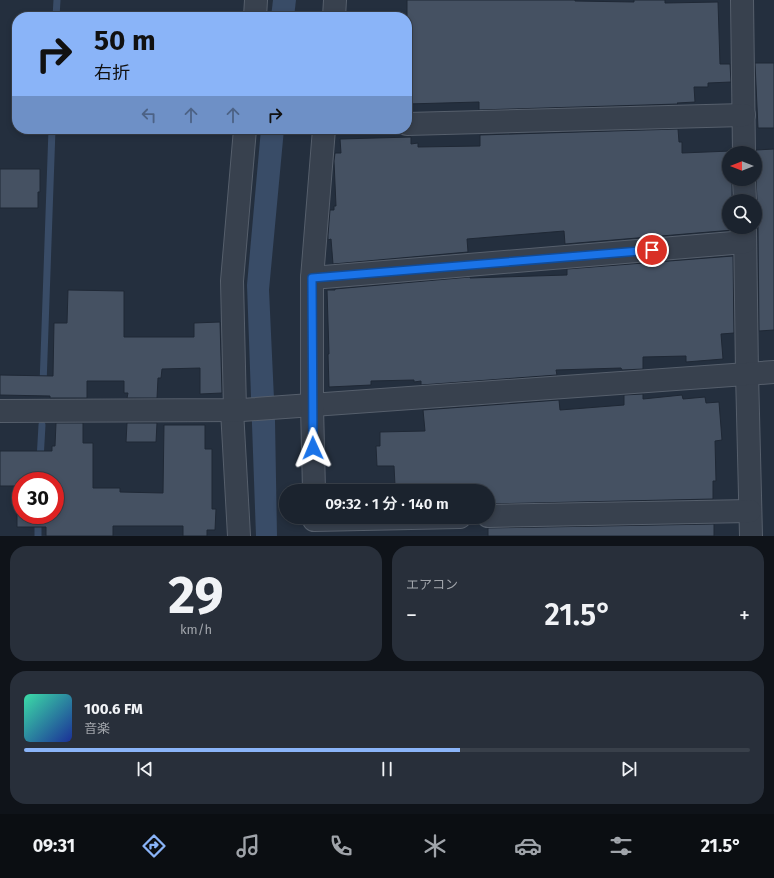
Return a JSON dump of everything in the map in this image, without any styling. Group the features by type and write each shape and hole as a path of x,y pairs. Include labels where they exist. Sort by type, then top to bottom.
{"street":[{"path":"255,12 256,0"},
{"path":"334,12 335,0"},
{"path":"742,0 744,146"},
{"path":"412,124 744,115"},
{"path":"239,536 232,281 245,134"},
{"path":"314,484 312,278 324,134"},
{"path":"312,278 745,235 751,536"},
{"path":"0,411 236,410 282,408 774,372"},
{"path":"495,516 750,511"}],"water":[{"path":"273,0 296,0 295,12 272,12"},
{"path":"261,134 284,134 269,290 275,421 277,536 256,536 247,285"}],"building":[{"path":"407,0 575,0 634,2 634,0 665,0 665,3 718,2 720,64 730,64 731,82 708,83 708,87 694,87 695,102 677,103 678,104 479,110 479,102 412,104 412,12 407,12"},
{"path":"755,63 774,63 774,128 758,128"},
{"path":"678,129 679,142 682,142 682,153 722,151 722,186 732,186 732,194 722,194 722,231 565,244 564,231 467,239 468,252 333,264 331,239 328,240 328,235 330,210 334,210 334,206 336,206 334,161 335,153 341,153 340,139 411,137 411,144 418,143 418,147 480,146 480,135"},
{"path":"774,149 774,330 759,331 758,234 762,234 762,194 757,194 756,186 762,186 762,150"},
{"path":"0,169 40,169 38,208 0,208"},
{"path":"733,256 734,333 721,334 723,359 686,362 686,356 643,357 643,369 622,370 621,368 556,370 557,375 421,385 421,381 414,382 414,380 371,381 371,385 329,387 327,290 470,277 567,275 567,269"},
{"path":"68,290 124,291 124,337 194,337 194,323 220,322 222,393 200,394 200,368 162,369 161,378 158,378 157,398 127,398 128,393 124,393 124,381 87,381 87,398 50,398 50,396 0,395 0,375 53,376 54,323 67,323"},
{"path":"643,394 643,399 682,395 683,399 705,397 706,403 719,402 722,440 715,441 716,481 713,481 713,499 495,504 495,484 395,484 394,466 377,466 376,446 380,446 380,432 425,431 423,410 559,400 560,410 624,405 624,395"},
{"path":"56,423 83,423 83,443 93,443 93,488 120,488 120,492 163,493 164,425 205,425 205,449 212,449 212,509 216,509 215,530 207,530 207,536 183,536 183,526 113,526 113,536 46,536 46,527 17,527 17,524 64,524 64,472 12,472 12,486 0,486 0,451 52,451 52,446 55,446"},
{"path":"127,423 157,423 156,442 126,442"},
{"path":"714,524 714,536 488,536 488,528"}],"waterway":[{"path":"56,12 57,0"},
{"path":"43,385 52,134"},
{"path":"40,460 42,425"},
{"path":"38,524 38,536"}],"route":[{"path":"313,448 312,278 652,250"}]}
